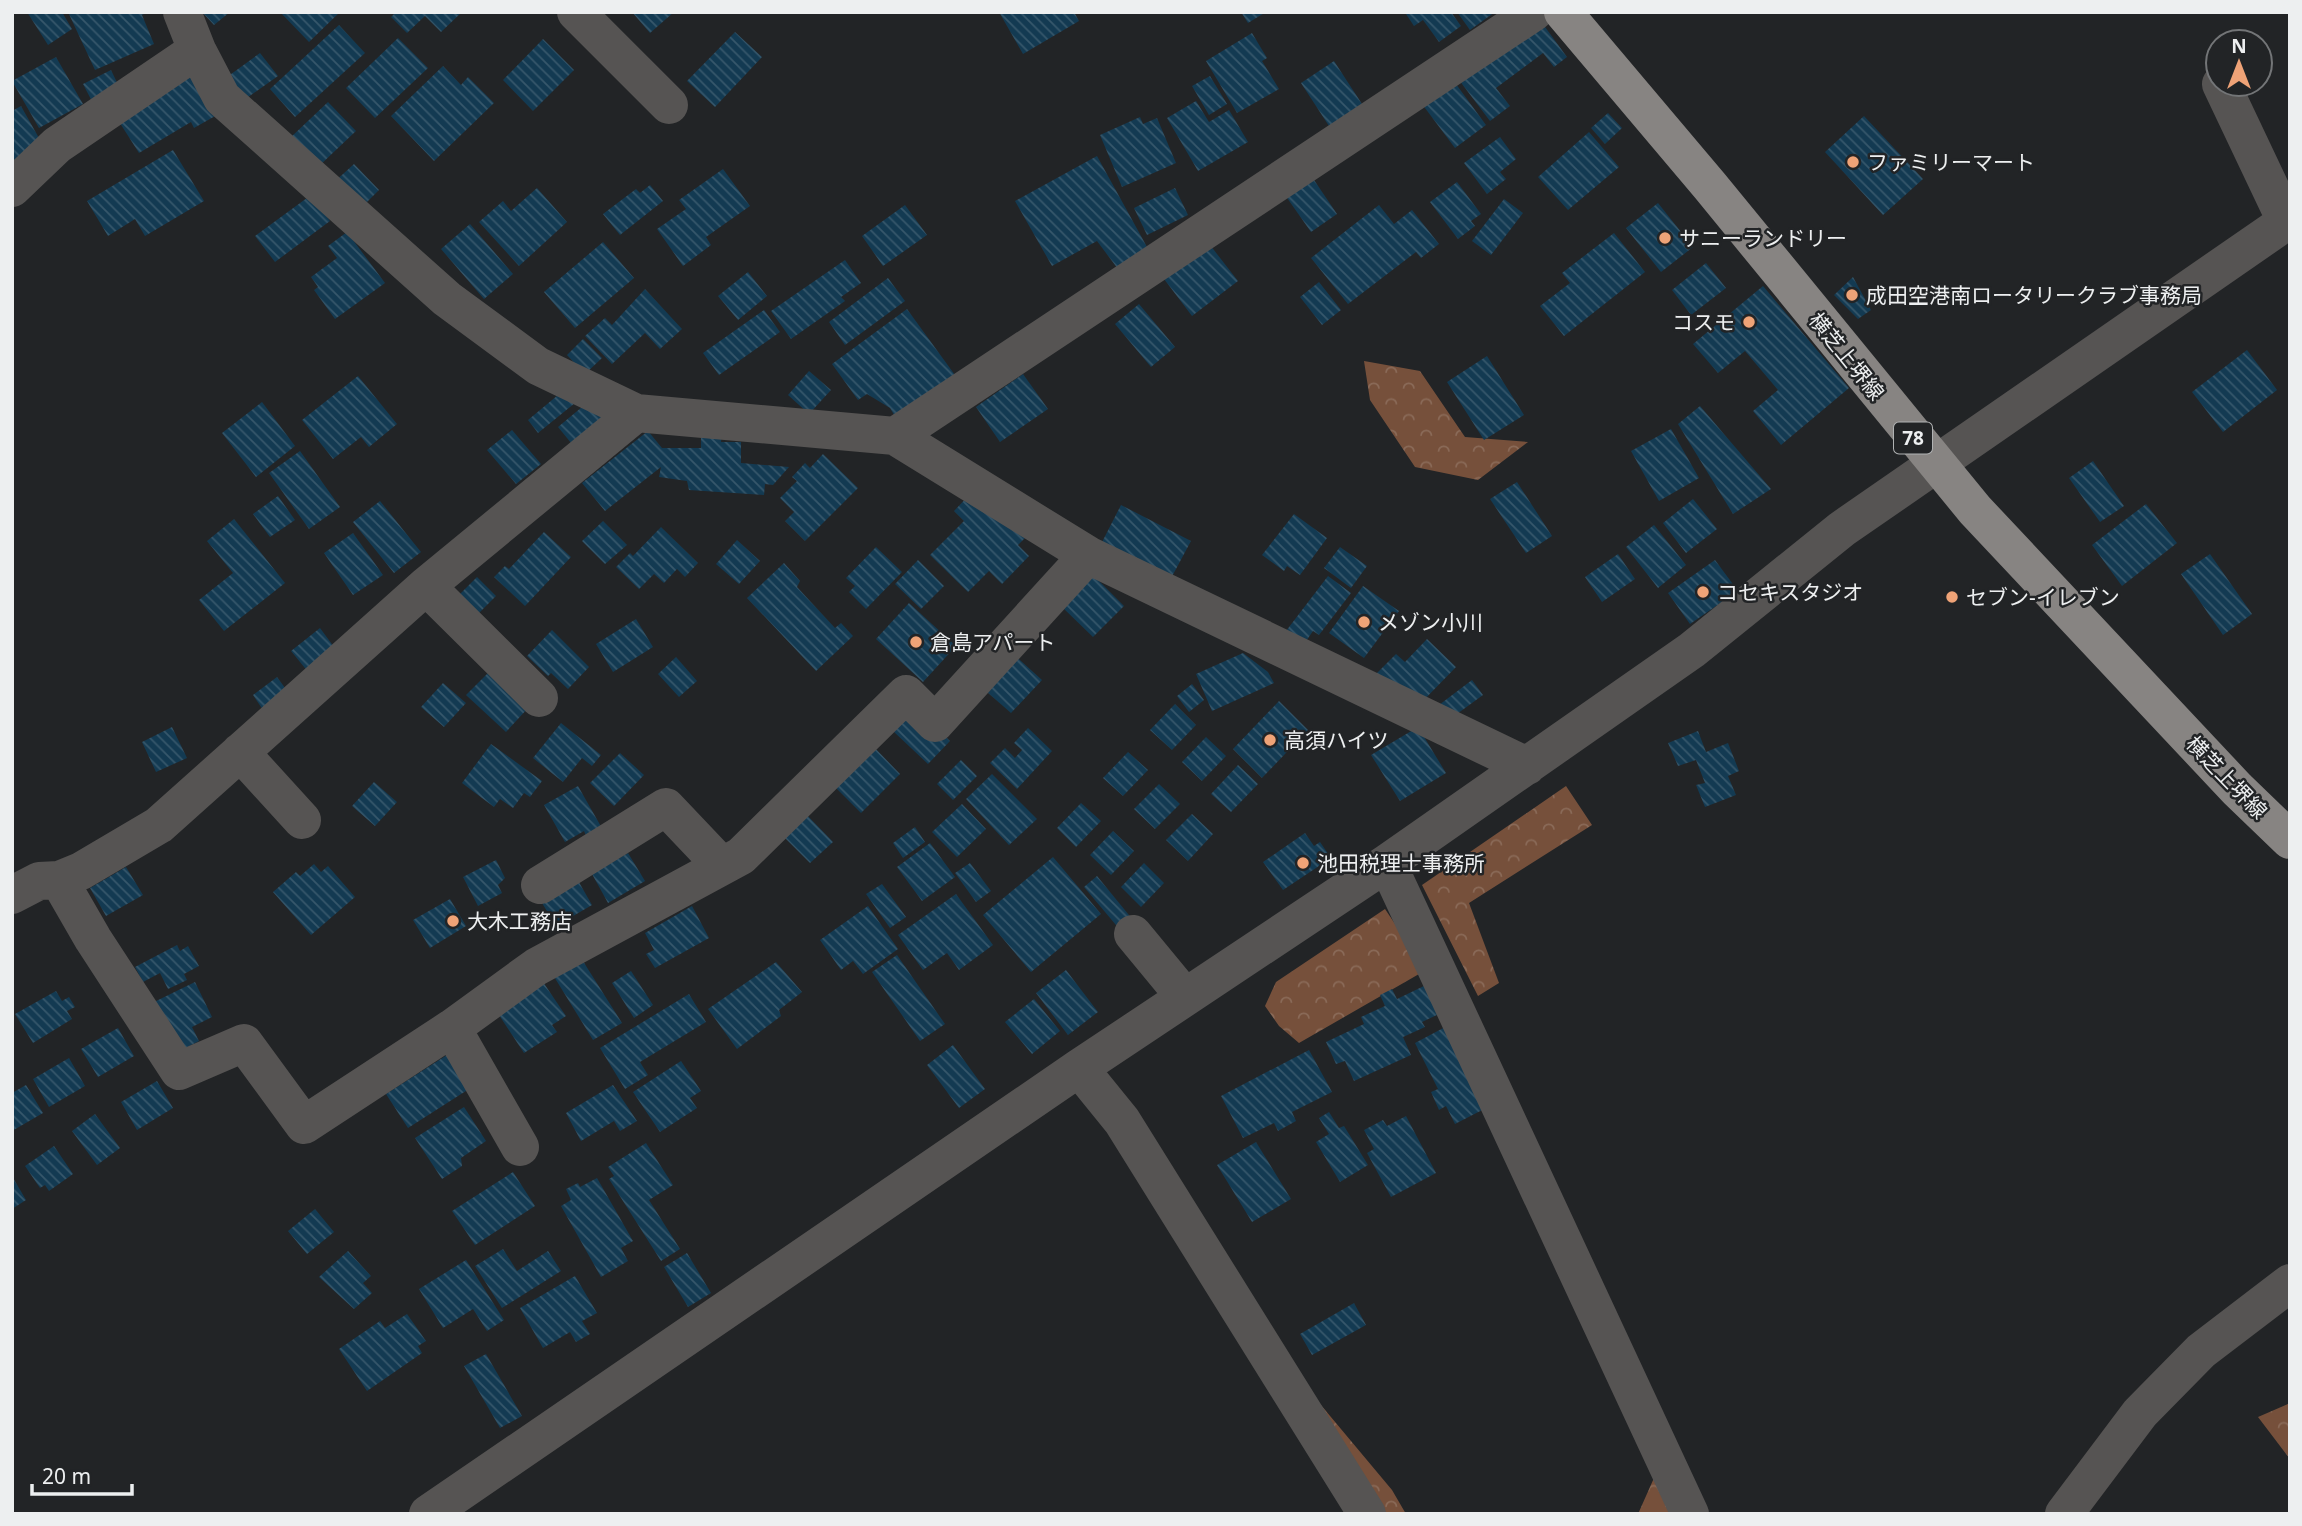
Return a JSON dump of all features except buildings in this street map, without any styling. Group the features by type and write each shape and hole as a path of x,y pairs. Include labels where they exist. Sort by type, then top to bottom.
{"main road":[{"name":"横芝上堺線","path":"1563,12 1710,186 1936,466 2219,769 2290,840"}],"street":[{"path":"182,12 197,50 222,98 447,299 538,366 636,413 895,436 1088,555 1527,766"},
{"path":"576,12 668,105"},
{"path":"895,436 1534,12"},
{"path":"12,188 57,145 197,50"},
{"path":"428,1514 1527,766 1692,650 1842,529 2288,220 2228,98"},
{"path":"12,895 39,881 59,880 159,825 426,586 636,413"},
{"path":"59,880 93,939 179,1071 244,1043 304,1125 452,1028 536,967 741,856 906,694 935,723 1088,555"},
{"path":"426,586 539,698"},
{"path":"240,752 302,820"},
{"path":"540,885 666,807 722,866"},
{"path":"1387,863 1690,1514"},
{"path":"1133,934 1185,997"},
{"path":"452,1028 520,1147"},
{"path":"1080,1068 1122,1121 1367,1514"},
{"path":"2064,1514 2140,1413 2201,1351 2290,1283"}],"green space":[{"path":"1364,361 1420,371 1465,437 1528,442 1478,480 1415,467 1370,400"},
{"path":"1566,786 1592,825 1469,903 1499,983 1478,996 1422,885"},
{"path":"1385,909 1426,970 1299,1043 1279,1026 1265,1006 1276,982"},
{"path":"1310,1392 1392,1490 1406,1514 1376,1514"},
{"path":"2290,1403 2290,1459 2258,1417"},
{"path":"1654,1478 1685,1514 1638,1514"}],"place":[{"name":"ファミリーマート","path":"1853,162"},
{"name":"サニーランドリー","path":"1665,238"},
{"name":"成田空港南ロータリークラブ事務局","path":"1852,295"},
{"name":"コスモ","path":"1749,322"},
{"name":"コセキスタジオ","path":"1703,592"},
{"name":"セブン-イレブン","path":"1952,597"},
{"name":"メゾン小川","path":"1364,622"},
{"name":"倉島アパート","path":"916,642"},
{"name":"高須ハイツ","path":"1270,740"},
{"name":"池田税理士事務所","path":"1303,863"},
{"name":"大木工務店","path":"453,921"}]}
